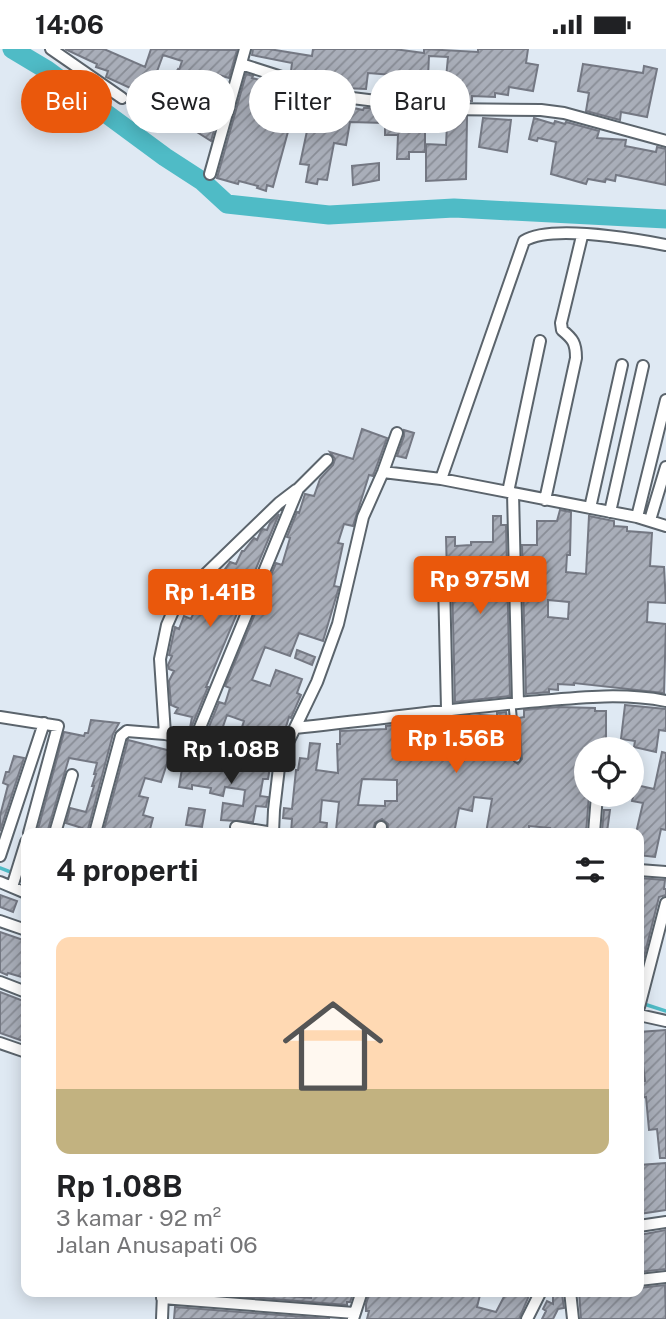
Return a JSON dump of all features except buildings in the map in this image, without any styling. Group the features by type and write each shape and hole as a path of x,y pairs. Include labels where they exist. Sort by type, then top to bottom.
{"street":[{"path":"51,49 122,97"},
{"path":"210,174 245,49"},
{"path":"241,64 344,97 441,109 541,110 564,113 666,141"},
{"path":"441,479 524,241 548,233 624,238 666,245"},
{"path":"544,500 576,358 576,345 562,330 561,323 582,236"},
{"path":"515,703 510,493 540,341"},
{"path":"590,508 622,365"},
{"path":"610,512 643,366"},
{"path":"637,517 666,400"},
{"path":"273,828 280,759 317,682 338,624 363,517 397,433"},
{"path":"165,734 160,660 167,625 174,609 206,574 327,460"},
{"path":"650,520 666,467"},
{"path":"383,472 441,479 637,517 666,526"},
{"path":"194,742 298,489"},
{"path":"444,582 447,709"},
{"path":"295,728 447,709 590,697 632,697 666,701"},
{"path":"0,717 55,725 59,730 30,828"},
{"path":"0,856 44,723"},
{"path":"95,828 123,733 165,734 280,759"},
{"path":"56,828 72,775"},
{"path":"594,828 596,807"},
{"path":"236,827 242,828"},
{"path":"14,883 21,860"},
{"path":"644,870 666,872"},
{"path":"0,882 14,883 21,889"},
{"path":"644,993 660,953 666,902"},
{"path":"0,921 21,928"},
{"path":"0,982 21,990"},
{"path":"644,1016 666,1021"},
{"path":"0,1043 21,1050"},
{"path":"644,1225 666,1222"},
{"path":"644,1279 666,1277"},
{"path":"162,1319 163,1297"},
{"path":"181,1297 354,1316 360,1297"},
{"path":"527,1319 538,1297"},
{"path":"571,1297 573,1319"}],"lane":[{"path":"515,703 517,759"}],"waterway":[{"path":"12,49 47,70 202,181 227,204 329,215 454,208 666,219"},
{"path":"0,868 21,876"},
{"path":"644,1004 666,1011"}]}
